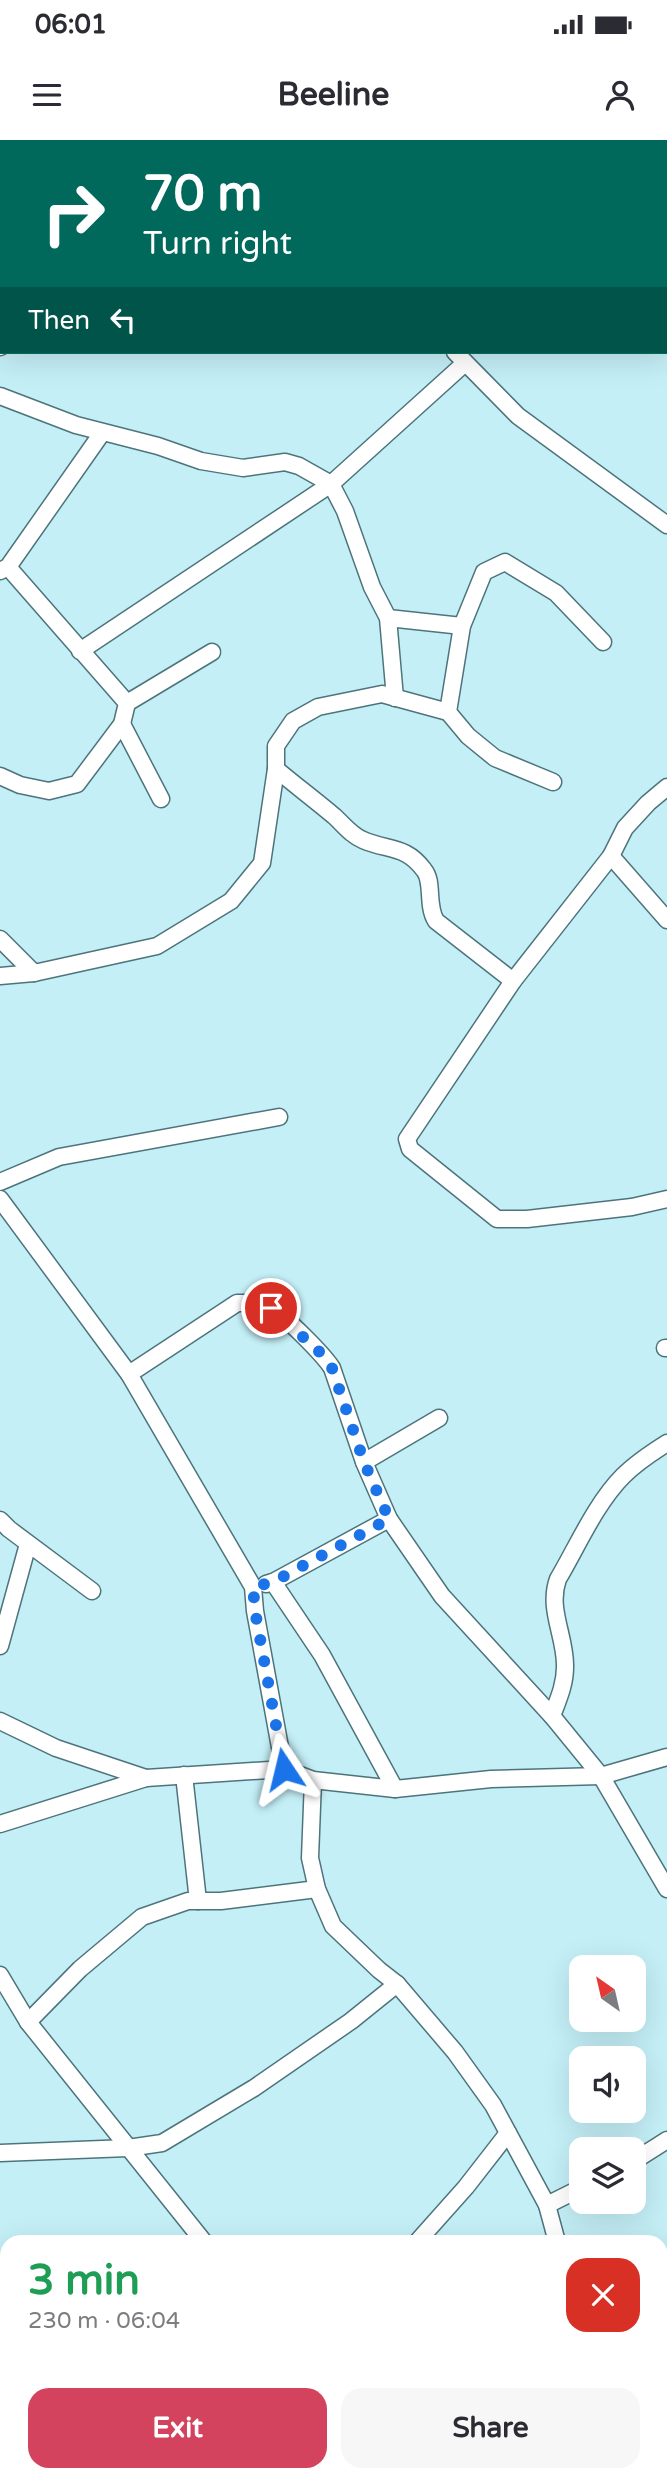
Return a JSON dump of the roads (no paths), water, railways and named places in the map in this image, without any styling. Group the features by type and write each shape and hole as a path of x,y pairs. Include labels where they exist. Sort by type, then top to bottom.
{"street":[{"path":"80,651 331,484 461,356 518,416 666,522"},
{"path":"0,396 102,433 158,446 201,461 243,468 285,462 299,466 331,484 345,511 372,587 388,618 395,698"},
{"path":"102,433 4,569 127,703"},
{"path":"448,712 462,626 484,572 505,562 556,593 603,642"},
{"path":"388,618 462,626"},
{"path":"0,776 20,785 49,791 77,784 121,724 127,703 212,652"},
{"path":"0,976 34,973 157,946 231,901 262,863 276,769 276,746 293,721 318,707 382,694 448,712 468,736 495,758 553,782"},
{"path":"121,724 162,799"},
{"path":"276,769 355,836 367,842 405,851 427,873 430,912 436,921 513,981"},
{"path":"667,787 625,828 611,856 513,981 407,1139 410,1149 497,1219 527,1219 606,1210 667,1199"},
{"path":"611,856 667,920"},
{"path":"0,939 34,973"},
{"path":"0,1182 59,1157 279,1116"},
{"path":"0,1199 128,1374 253,1587 284,1769"},
{"path":"128,1374 237,1303 254,1303 271,1308 324,1356 332,1368 364,1462 389,1519 442,1597 552,1716 601,1776 667,1889"},
{"path":"364,1462 439,1418"},
{"path":"552,1716 563,1685 565,1665 554,1601 558,1579 615,1486 640,1461 667,1443"},
{"path":"253,1587 273,1582 389,1519"},
{"path":"0,1520 92,1591"},
{"path":"0,1646 28,1544"},
{"path":"273,1582 322,1655 395,1789"},
{"path":"0,1721 56,1748 146,1778"},
{"path":"0,1824 146,1778 284,1769 313,1780 395,1789 491,1779 601,1776 667,1757"},
{"path":"184,1775 198,1901"},
{"path":"313,1780 310,1858 317,1889 333,1926 397,1984 455,2052 493,2105 547,2205 555,2235"},
{"path":"28,2022 80,1969 142,1917 188,1901 221,1901 317,1889"},
{"path":"0,1975 28,2022 198,2235"},
{"path":"0,2153 128,2148 162,2143 254,2088 351,2021 397,1984"},
{"path":"423,2235 466,2187 508,2133"},
{"path":"646,2153 667,2140"},
{"path":"547,2205 569,2194"}]}
